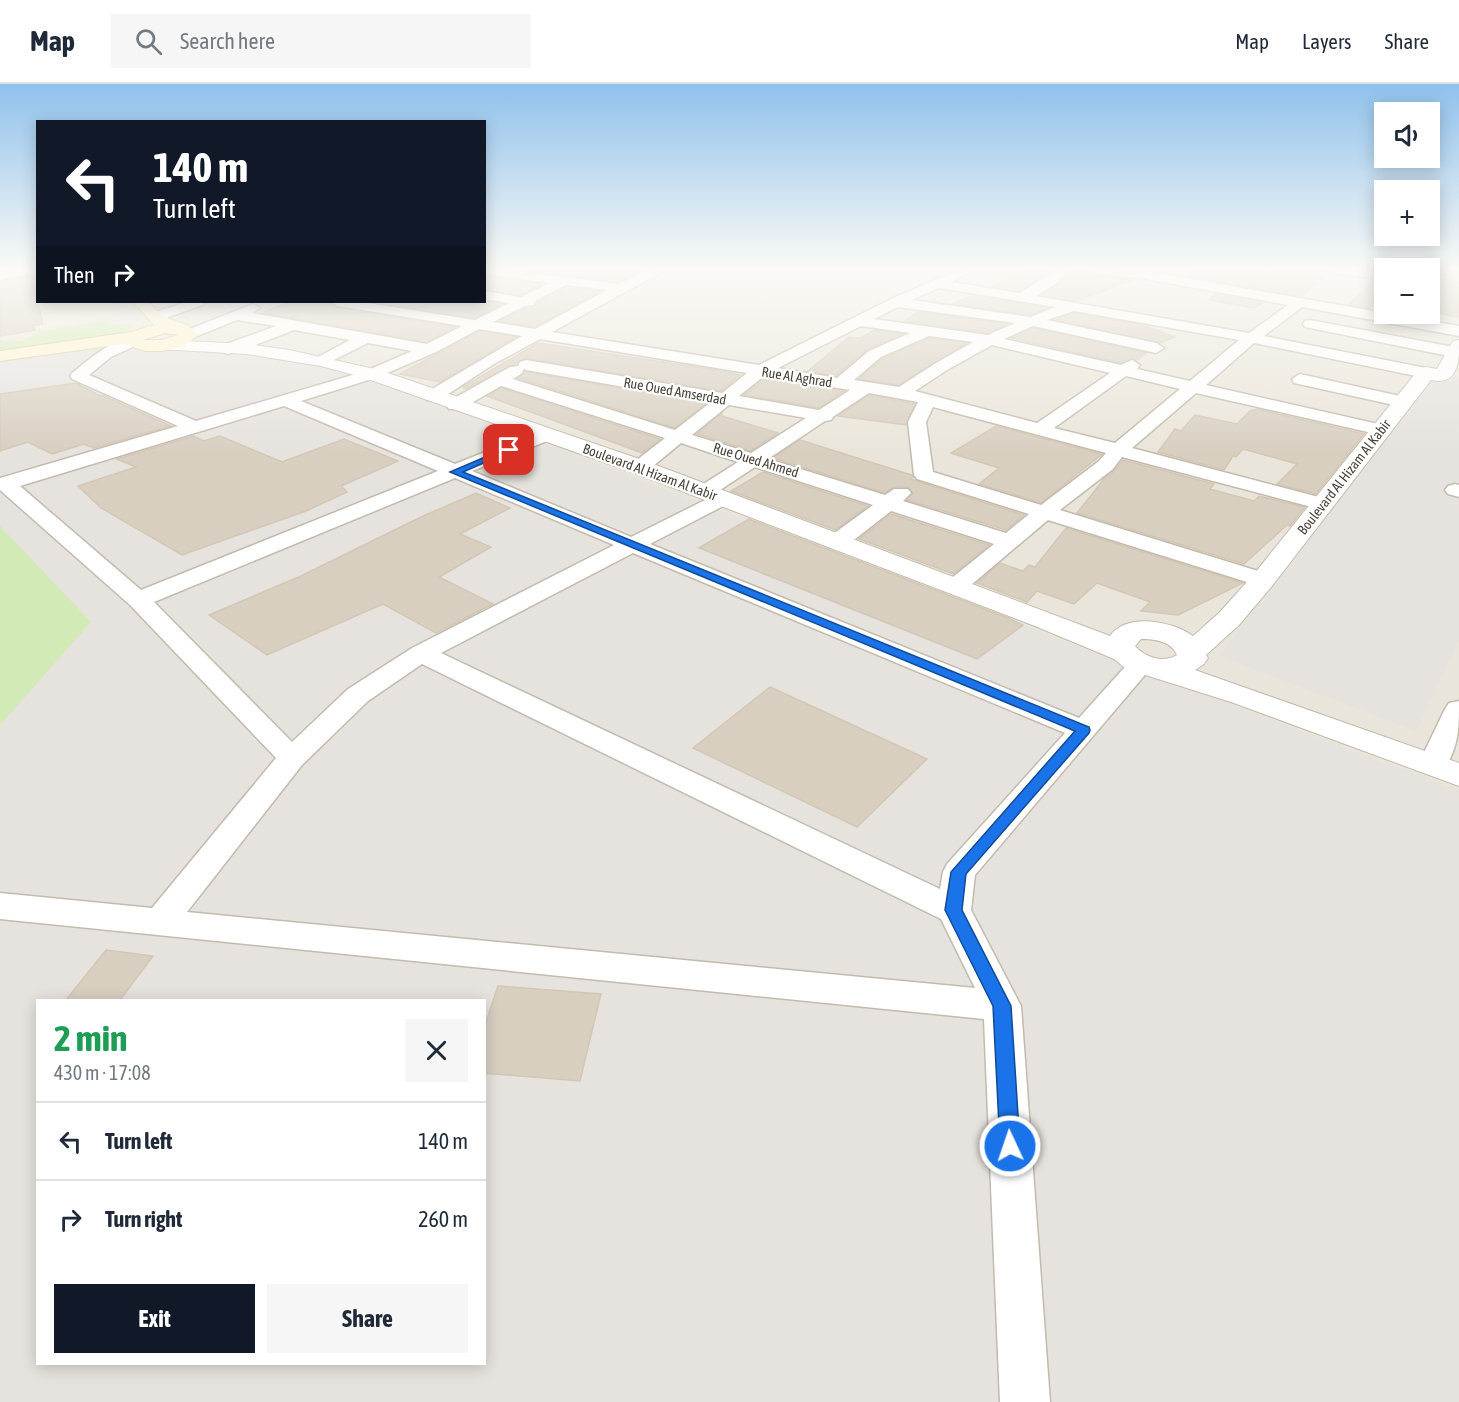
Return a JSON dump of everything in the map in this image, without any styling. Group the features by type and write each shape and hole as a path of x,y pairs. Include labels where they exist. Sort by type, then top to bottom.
{"main road":[{"path":"133,341 137,331"},
{"path":"133,341 165,345 184,332"},
{"path":"0,356 133,341 184,332"}],"street":[{"path":"184,332 189,331"},
{"path":"238,348 281,331"},
{"path":"319,331 488,361"},
{"path":"3,484 372,374 465,331"},
{"name":"Rue Al Aghrad","path":"515,331 902,393 1323,504"},
{"path":"433,396 542,331"},
{"path":"640,467 760,371 841,331"},
{"path":"924,331 990,340 1381,430"},
{"path":"841,383 875,354 927,331"},
{"path":"902,393 942,364 1009,331"},
{"path":"1074,331 1156,348"},
{"path":"1040,429 1180,331"},
{"path":"1215,331 1322,354 1451,357"},
{"path":"956,586 1080,483 1106,465 1118,450 1261,331"},
{"path":"1333,331 1451,357"},
{"path":"1409,331 1451,357"},
{"name":"Boulevard Al Hizam Al Kabir","path":"184,332 238,348"},
{"path":"322,361 364,338"},
{"path":"455,405 571,339"},
{"path":"133,341 105,354 78,376 195,427"},
{"name":"Boulevard Al Hizam Al Kabir","path":"165,345 238,348 322,361 372,374 455,405 640,467 1045,620 1144,649 1242,694"},
{"path":"1271,405 1300,379 1322,354"},
{"name":"Boulevard Al Hizam Al Kabir","path":"1144,649 1178,668 1192,655 1229,619 1263,580 1403,402 1451,357"},
{"name":"Rue Oued Amserdad","path":"525,365 825,416"},
{"path":"1300,379 1403,402"},
{"name":"Rue Oued Ahmed","path":"500,380 1011,542"},
{"path":"160,922 292,758 358,695 421,653 632,546 713,495 754,459 825,416 866,387"},
{"path":"284,400 632,546 1084,730"},
{"path":"924,475 917,422 928,400"},
{"path":"138,600 545,435"},
{"path":"837,542 924,475"},
{"path":"924,475 1263,580"},
{"path":"3,484 138,600 292,758"},
{"path":"1025,1402 1002,1006 954,910 959,872 1084,730 1144,649 1229,619"},
{"path":"421,653 954,910"},
{"path":"1192,655 1202,670 1242,694 1446,770 1459,709"},
{"path":"0,906 1002,1006"}],"shaded area":[{"path":"0,331 1459,331 1459,814 0,368"},
{"path":"0,331 38,331 27,337 0,338"},
{"path":"182,347 245,352 309,362 363,375 1459,791 1459,1402 0,1402 0,359 102,348"},
{"path":"71,353 68,381 0,387 0,364"},
{"path":"1426,373 1459,378 1459,640 1416,731 1220,656"}],"green space":[{"path":"130,331 107,339 0,352 0,340 22,341 40,332"},
{"path":"0,526 91,622 0,725"}],"building":[{"path":"0,331 32,331 0,336"},
{"path":"362,331 448,331 427,342"},
{"path":"479,331 516,337 440,382 400,374"},
{"path":"874,331 902,334 868,349 836,376 808,371 849,337 861,338"},
{"path":"971,331 993,331 988,333"},
{"path":"1027,331 1044,331 1146,353 1137,360 1131,358 1121,363 1011,338"},
{"path":"1104,331 1157,331 1175,337 1160,343"},
{"path":"929,338 966,343 898,385 859,379 882,359"},
{"path":"538,343 740,375 721,391 526,358 466,389 463,387"},
{"path":"525,372 706,403 675,428 518,378"},
{"path":"764,379 844,391 819,408 744,395"},
{"path":"76,383 100,396 171,426 94,448 84,444 52,454 28,442 0,451 0,394"},
{"path":"501,388 660,439 642,453 487,396"},
{"path":"869,395 915,404 906,425 838,416"},
{"path":"1257,409 1364,434 1316,494 1277,484 1297,464 1243,449 1236,457 1233,456 1224,470 1158,452 1175,429 1181,431 1195,415 1237,424 1250,411"},
{"path":"722,413 722,416 778,433 751,451 697,434"},
{"path":"996,426 1102,454 1041,503 979,484 999,468 951,453"},
{"path":"193,436 204,441 220,436 282,462 344,439 398,461 341,486 347,492 306,511 182,555 101,508 78,486 136,467 117,459"},
{"path":"800,440 912,475 910,479 1024,515 1006,530 907,500 913,493 908,487 894,487 885,493 773,458"},
{"path":"1123,460 1214,484 1210,489 1254,501 1259,496 1305,507 1290,526 1287,525 1244,564 1077,513 1104,479"},
{"path":"763,472 868,506 835,530 731,491"},
{"path":"476,493 510,508 460,534 491,547 439,577 493,604 436,633 383,604 267,655 209,615 301,576 421,517"},
{"path":"891,514 989,545 953,574 859,539"},
{"path":"749,519 1023,625 977,659 699,548"},
{"path":"1066,528 1243,583 1178,615 1141,611 1150,602 1097,583 1074,604 1037,591 1027,602 977,583 1000,563 1023,571 1029,565 1035,567"},
{"path":"770,687 927,759 857,827 693,748"},
{"path":"106,950 153,956 121,999 67,999"},
{"path":"498,986 601,994 580,1081 486,1073 486,1022"}],"route":[{"path":"509,450 455,472 1084,730 959,872 954,910 1002,1006 1010,1146"}]}
